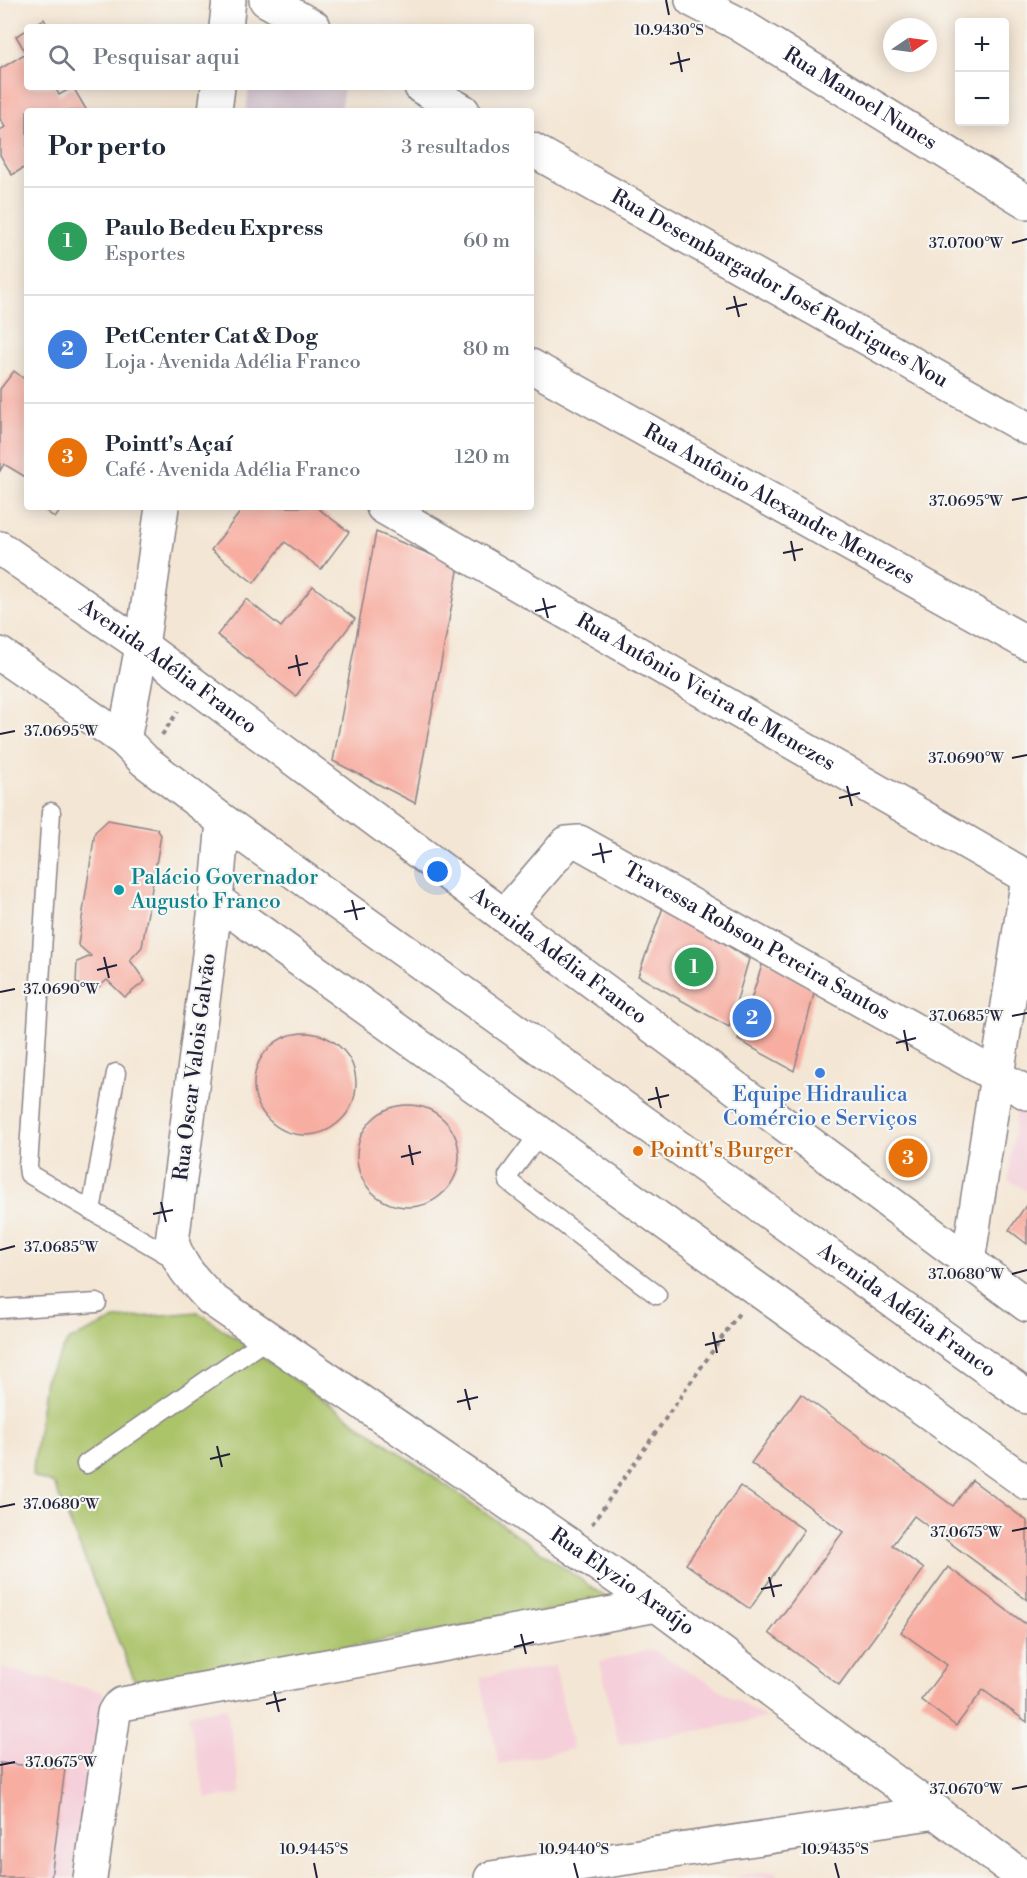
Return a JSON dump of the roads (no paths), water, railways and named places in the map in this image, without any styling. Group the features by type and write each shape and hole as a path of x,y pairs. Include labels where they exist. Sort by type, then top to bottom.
{"street":[{"path":"226,24 229,0"},
{"path":"266,0 309,24"},
{"name":"Rua Manoel Nunes","path":"692,0 742,12 1027,201"},
{"path":"215,108 218,90"},
{"path":"426,90 458,108"},
{"name":"Rua Desembargador José Rodrigues Nou","path":"534,151 1027,428"},
{"name":"Rua Antônio Alexandre Menezes","path":"534,368 1027,643"},
{"path":"134,750 142,646 162,510"},
{"name":"Rua Antônio Vieira de Menezes","path":"388,510 1027,877"},
{"name":"Avenida Adélia Franco","path":"0,548 142,646 1027,1305"},
{"name":"Avenida Adélia Franco","path":"0,654 134,750 223,821 1027,1397"},
{"name":"Rua Oscar Valois Galvão","path":"178,1261 172,1242 216,900 223,821"},
{"name":"Travessa Robson Pereira Santos","path":"504,916 567,843 579,842 1027,1093"},
{"path":"968,1261 1027,884"},
{"path":"216,900 1027,1483"},
{"name":"Rua Elyzio Araújo","path":"178,1261 211,1299 657,1605 1024,1878"},
{"path":"90,1878 112,1725 117,1708 122,1704 657,1605"},
{"path":"491,1878 540,1875 937,1812"}],"lane":[{"path":"51,812 29,1174 178,1261"},
{"path":"92,1210 116,1074"},
{"path":"540,1133 508,1176 509,1182 657,1295"},
{"path":"0,1309 97,1302"},
{"path":"86,1464 268,1338"}],"place":[{"name":"Palácio Governador Augusto Franco","path":"119,890"},
{"name":"Paulo Bedeu Express","path":"694,967"},
{"name":"PetCenter Cat & Dog","path":"752,1018"},
{"name":"Equipe Hidraulica Comércio e Serviços","path":"820,1073"},
{"name":"Pointt's Burger","path":"638,1151"},
{"name":"Pointt's Açaí","path":"908,1158"}]}
